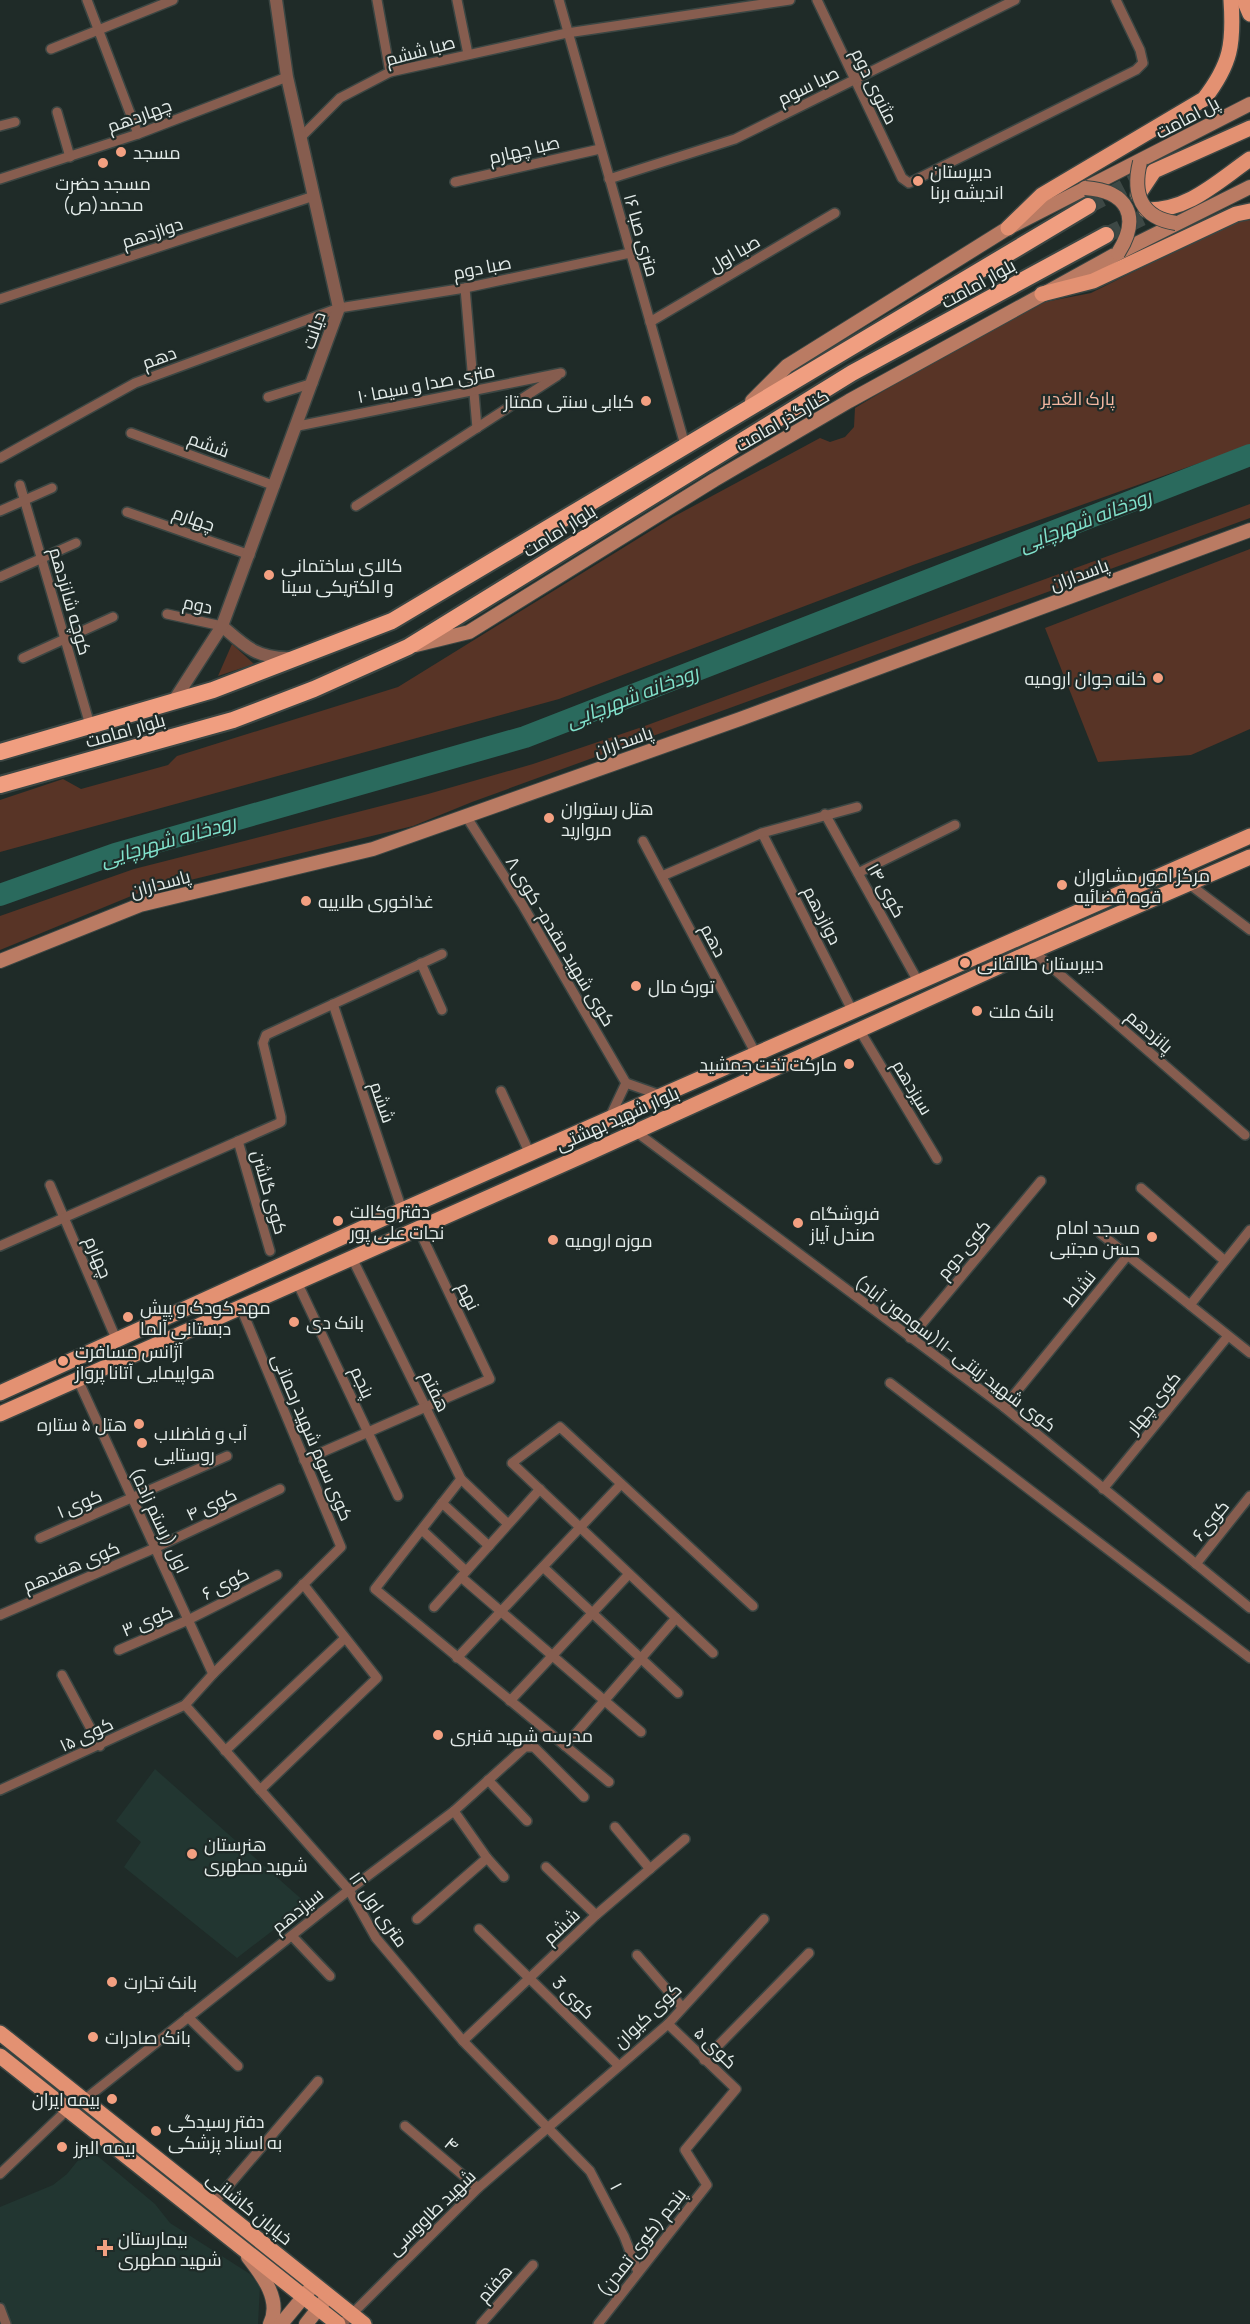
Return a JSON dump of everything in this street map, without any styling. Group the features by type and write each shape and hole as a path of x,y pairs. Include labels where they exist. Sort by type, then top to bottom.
{"highway":[{"name":"بلوار امامت","path":"0,752 173,702 300,658 392,621 746,407 1088,206"},
{"name":"بلوار امامت","path":"0,785 232,720 314,689 408,647 852,374 1106,235"}],"main road":[{"path":"1008,228 1042,195 1204,99 1221,76 1230,51 1231,0"},
{"path":"1244,0 1250,14"},
{"name":"پل امامت","path":"1140,162 1250,104"},
{"path":"1138,195 1154,171 1250,128"},
{"path":"1146,210 1176,208 1250,159"},
{"path":"1140,162 1136,176 1138,195 1146,210 1161,221 1176,223 1250,187"},
{"name":"کنارگذر امامت","path":"746,407 787,366 1008,228 1140,162"},
{"path":"1085,188 1104,189 1117,195 1125,206 1130,220 1129,231 1118,253"},
{"path":"1042,294 1093,281 1236,214 1250,211"},
{"name":"کنارگذر امامت","path":"408,647 469,632 714,480 1042,294 1176,223"},
{"name":"پاسداران","path":"0,961 140,905 373,849 730,723 1250,530"},
{"name":"بلوار شهید بهشتی","path":"0,1393 402,1210 1250,836"},
{"name":"بلوار شهید بهشتی","path":"0,1414 860,1031 1003,964 1250,857"},
{"path":"993,950 1003,964"},
{"name":"خیابان کاشانی","path":"0,2033 314,2284 324,2302 344,2320 364,2324"},
{"name":"خیابان کاشانی","path":"0,2056 304,2297 324,2302"},
{"path":"240,2245 267,2282 274,2316 270,2324"},
{"path":"281,2324 314,2284"},
{"path":"306,2324 324,2302"}],"street":[{"path":"87,0 138,134"},
{"path":"51,50 173,0"},
{"name":"دیانت","path":"173,702 222,626 298,426 339,308 287,77 276,0"},
{"path":"377,0 390,72"},
{"path":"457,0 468,54"},
{"name":"۱۶ متری صبا","path":"558,0 685,445"},
{"name":"صبا ششم","path":"300,138 340,98 390,72 567,33 790,0"},
{"name":"مثنوی دوم","path":"817,0 902,178 909,183 1136,70 1143,63 1140,50 1116,0"},
{"name":"صبا سوم","path":"609,179 735,139 1015,0"},
{"name":"چهاردهم","path":"0,179 138,134 287,77"},
{"path":"57,112 70,157"},
{"path":"0,126 15,122"},
{"name":"صبا چهارم","path":"455,182 600,149"},
{"name":"دوازدهم","path":"0,299 314,196"},
{"name":"صبا اول","path":"650,322 835,213"},
{"name":"صبا دوم","path":"339,308 465,288 630,253"},
{"path":"356,506 477,428 465,288"},
{"name":"دهم","path":"0,458 135,383 339,308"},
{"name":"۱۰ متری صدا و سیما","path":"298,426 561,373 477,428"},
{"path":"268,397 313,383"},
{"name":"ششم","path":"131,433 275,486"},
{"name":"کوچه شانزدهم","path":"20,485 90,725"},
{"path":"0,511 52,488"},
{"name":"چهارم","path":"127,512 250,555"},
{"path":"0,577 76,543"},
{"name":"دوم","path":"167,614 222,626"},
{"path":"23,658 113,617"},
{"path":"222,626 253,652 270,658 300,658"},
{"path":"662,876 762,833 857,807"},
{"name":"کوی ۱۴","path":"825,814 919,983"},
{"name":"کوی شهید مقدم- کوی ۸","path":"466,816 522,904 626,1083"},
{"path":"858,873 955,825"},
{"name":"دوازدهم","path":"762,833 853,1012"},
{"name":"دهم","path":"643,841 756,1054"},
{"path":"1188,884 1250,930"},
{"name":"پانزدهم","path":"1033,951 1245,1135"},
{"path":"0,1246 281,1122 263,1042 266,1035 442,954"},
{"path":"421,963 442,1010"},
{"name":"ششم","path":"333,1004 402,1210"},
{"name":"سیزدهم","path":"860,1031 937,1159"},
{"path":"608,1121 626,1083 663,1096"},
{"path":"501,1090 530,1154"},
{"name":"کوی شهید زینتی -۱۱(سومون آباد)","path":"635,1131 1004,1407 1250,1608"},
{"name":"کوی گلشن","path":"238,1141 270,1251"},
{"name":"کوی دوم","path":"910,1338 1041,1181"},
{"name":"چهارم","path":"50,1185 117,1341"},
{"path":"1141,1188 1225,1261"},
{"name":"نهم","path":"418,1228 490,1379 426,1407"},
{"path":"1190,1305 1250,1230"},
{"path":"1101,1234 1250,1353"},
{"name":"نشاط","path":"1004,1407 1127,1256"},
{"name":"هفتم","path":"352,1258 461,1479 508,1524"},
{"name":"پنجم","path":"297,1282 398,1496"},
{"name":"کوی سوم شهید رحمانی","path":"241,1308 340,1547 303,1584"},
{"name":"کوی چهار","path":"1103,1489 1228,1336"},
{"name":"اول (رستم زاده)","path":"78,1380 213,1674"},
{"path":"890,1383 1250,1658"},
{"path":"304,1460 426,1407"},
{"path":"713,1653 512,1463 561,1427 753,1606"},
{"name":"کوی ۱","path":"39,1538 227,1456"},
{"path":"461,1479 375,1589 609,1782"},
{"path":"457,1658 621,1484"},
{"path":"434,1607 540,1489"},
{"name":"کوی ۴","path":"155,1548 280,1490"},
{"name":"کوی۶","path":"1196,1564 1250,1496"},
{"path":"442,1503 489,1546"},
{"path":"422,1530 501,1611 642,1732"},
{"name":"کوی هفدهم","path":"0,1615 155,1548"},
{"path":"543,1567 678,1693"},
{"path":"510,1701 629,1574"},
{"name":"کوی ۶","path":"188,1620 277,1575"},
{"path":"185,1705 303,1584 377,1678 260,1790"},
{"path":"564,1746 676,1618"},
{"name":"کوی ۳","path":"119,1650 188,1620"},
{"path":"225,1751 345,1638"},
{"path":"62,1675 100,1746"},
{"name":"۱۲ متری اول","path":"185,1705 349,1890 376,1938 463,2041 548,2129"},
{"name":"کوی ۱۵","path":"1,1789 100,1746 185,1705"},
{"name":"سیزدهم","path":"84,2100 349,1890 454,1811 530,1745 584,1797"},
{"path":"488,1780 527,1821"},
{"path":"454,1811 487,1858 504,1877"},
{"path":"615,1827 650,1869"},
{"name":"ششم","path":"463,2041 596,1916 685,1839"},
{"path":"417,1919 487,1858"},
{"path":"546,1866 596,1916"},
{"name":"کوی کیوان","path":"548,2129 618,2065 668,2024 764,1919"},
{"name":"کوی 3","path":"479,1929 531,1977 618,2065"},
{"path":"292,1936 330,1976"},
{"path":"704,2060 809,1953"},
{"path":"637,1955 682,2007"},
{"path":"189,2018 238,2066"},
{"name":"کوی ۵","path":"668,2024 736,2089 685,2150"},
{"path":"213,2204 318,2081"},
{"path":"0,2174 68,2109"},
{"name":"۴","path":"405,2126 478,2188"},
{"name":"شهید طاووسی","path":"344,2320 478,2188 548,2129"},
{"name":"۱","path":"548,2129 590,2171 624,2236 638,2272"},
{"name":"پنجم (کوی تمدن)","path":"598,2324 706,2185 685,2150"},
{"name":"هفتم","path":"481,2324 533,2265"},
{"path":"0,2308 6,2324"}],"shaded area":[{"name":"هنرستان شهید مطهری","path":"155,1769 307,1904 237,1958 124,1867 141,1842 116,1821"},
{"name":"بیمارستان شهید مطهری","path":"88,2148 155,2204 170,2223 250,2274 260,2286 258,2324 12,2324 0,2300 0,2207 53,2185 67,2174"}],"green space":[{"name":"پارک الغدیر","path":"1250,217 1250,445 913,565 559,699 0,852 0,800 63,779 81,789 168,765 177,756 398,687 673,517 820,438 830,442 845,437 854,427 855,408 980,333 1045,302 1091,293 1223,227"},
{"path":"1250,504 1250,518 472,802 413,826 141,892 0,950 0,916 134,869 428,794 533,764 642,727"},
{"name":"خانه جوان ارومیه","path":"1250,549 1250,729 1191,755 1098,762 1045,628"},
{"path":"232,644 254,664 218,676"}],"waterway":[{"name":"رودخانه شهرچایی","path":"0,895 115,854 525,737 1250,455"}],"tunnel":[{"path":"1088,206 1149,174"},
{"path":"1106,235 1165,207"}],"place":[{"name":"مسجد","path":"121,152"},
{"name":"مسجد حضرت محمد(ص)","path":"103,163"},
{"name":"دبیرستان اندیشه برنا","path":"918,181"},
{"name":"کبابی سنتی ممتاز","path":"646,401"},
{"name":"کالای ساختمانی و الکتریکی سینا","path":"269,575"},
{"name":"خانه جوان ارومیه","path":"1158,678"},
{"name":"هتل رستوران مروارید","path":"549,818"},
{"name":"مرکز امور مشاوران قوه قضائیه","path":"1062,885"},
{"name":"غذاخوری طلاییه","path":"306,901"},
{"name":"دبیرستان طالقانی","path":"965,963"},
{"name":"تورک مال","path":"636,986"},
{"name":"بانک ملت","path":"977,1011"},
{"name":"مارکت تخت جمشید","path":"849,1064"},
{"name":"دفتر وکالت نجات علی پور","path":"338,1221"},
{"name":"فروشگاه صندل آیاز","path":"798,1223"},
{"name":"مسجد امام حسن مجتبی","path":"1152,1237"},
{"name":"موزه ارومیه","path":"553,1240"},
{"name":"مهد کودک و پیش دبستانی آلما","path":"128,1317"},
{"name":"بانک دی","path":"294,1322"},
{"name":"آژانس مسافرت هواپیمایی آتانا پرواز","path":"63,1361"},
{"name":"هتل ۵ ستاره","path":"139,1424"},
{"name":"آب و فاضلاب روستایی","path":"142,1443"},
{"name":"مدرسه شهید قنبری","path":"438,1735"},
{"name":"هنرستان شهید مطهری","path":"192,1854"},
{"name":"بانک تجارت","path":"112,1982"},
{"name":"بانک صادرات","path":"93,2037"},
{"name":"بیمه ایران","path":"112,2099"},
{"name":"دفتر رسیدگی به اسناد پزشکی","path":"156,2131"},
{"name":"بیمه البرز","path":"62,2147"},
{"name":"بیمارستان شهید مطهری","path":"105,2248"}]}
